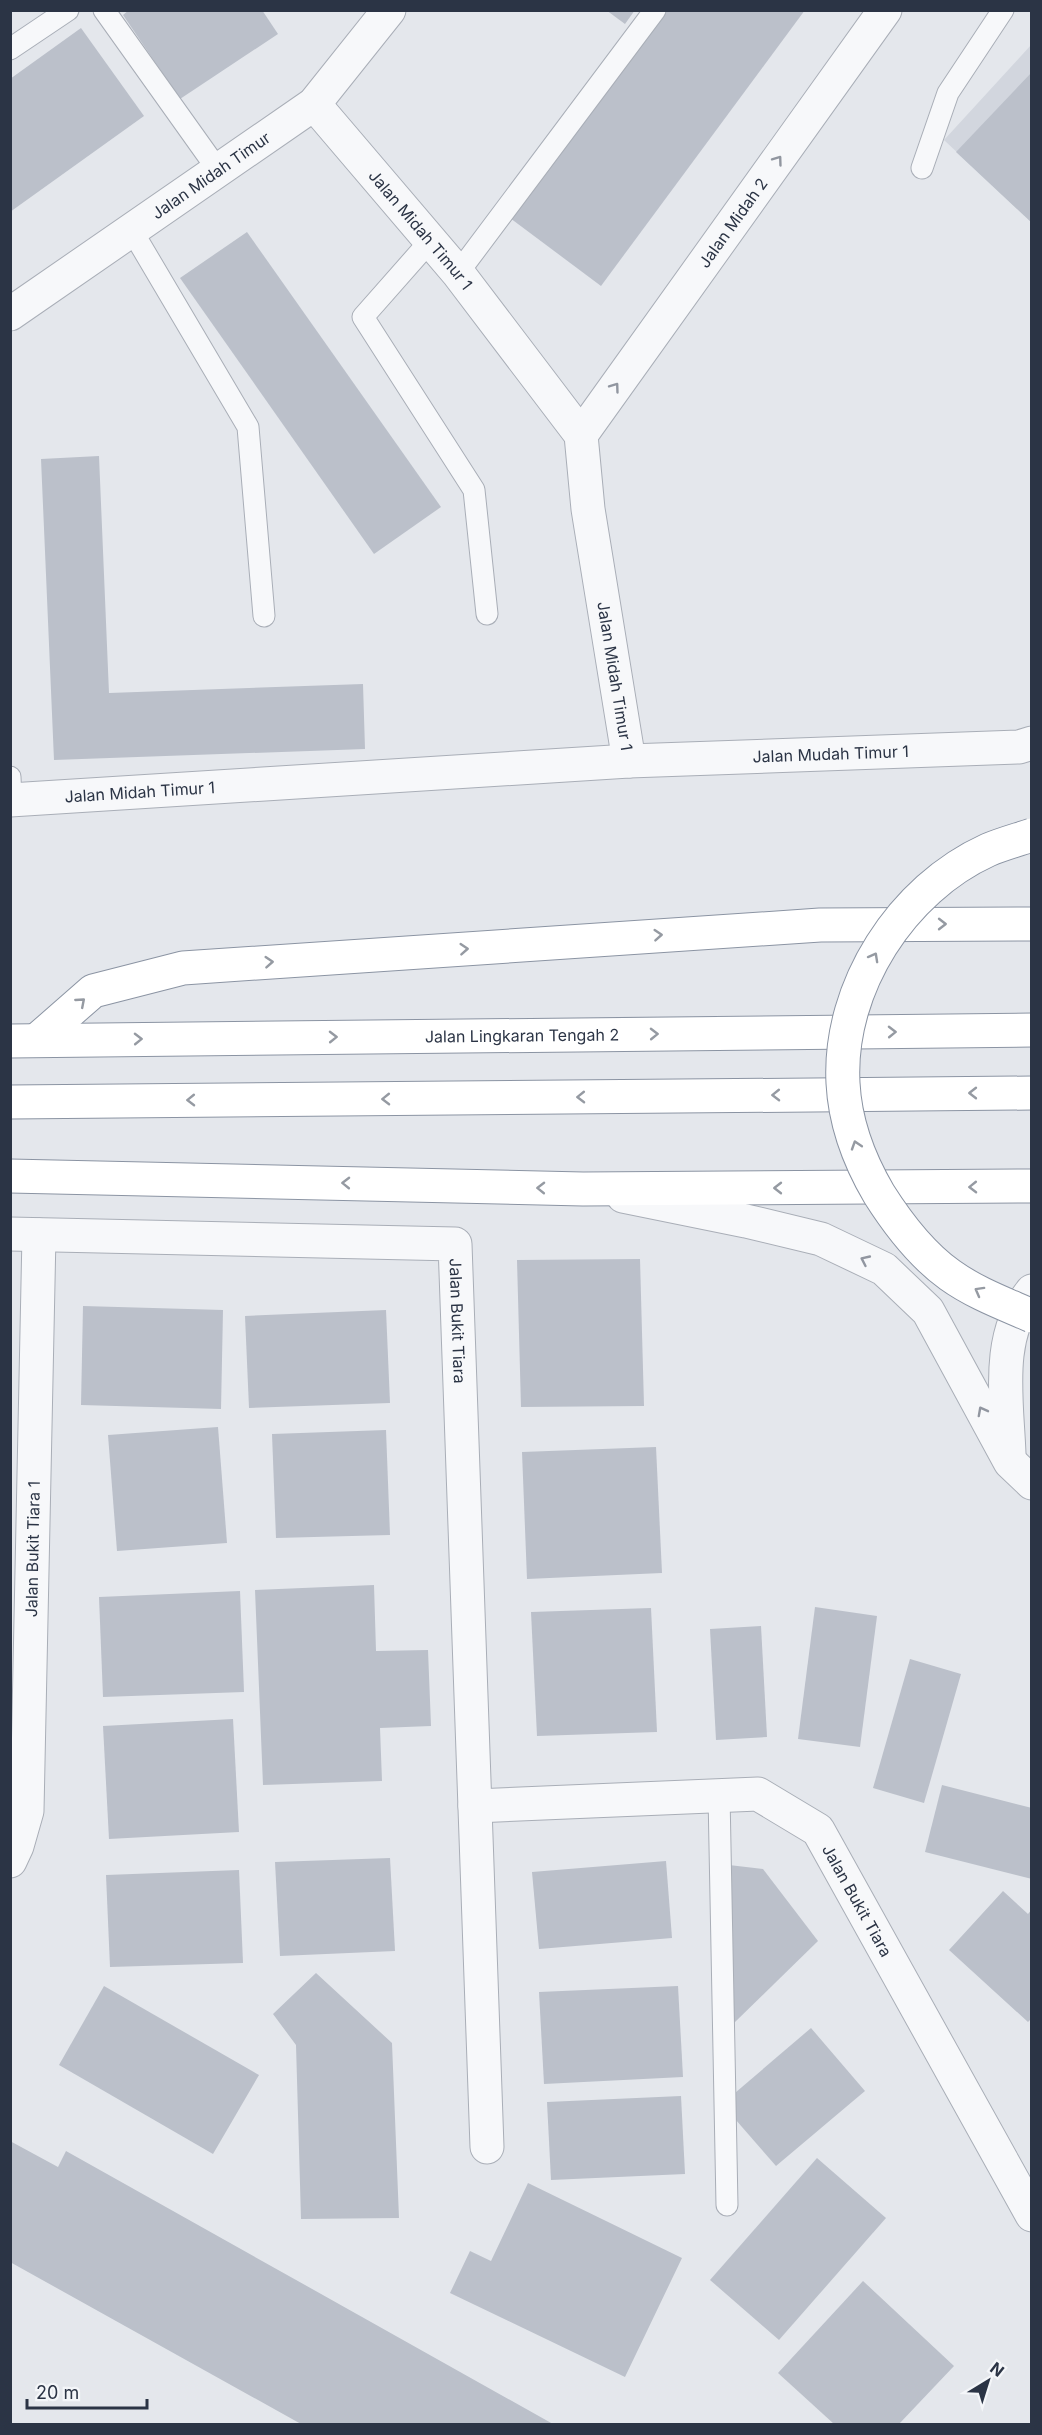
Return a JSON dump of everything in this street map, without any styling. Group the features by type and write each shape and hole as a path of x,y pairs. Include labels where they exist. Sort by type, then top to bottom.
{"highway":[{"path":"1032,835 988,850 947,875 913,903 884,940 867,970 854,1002 846,1042 843,1082 850,1129 863,1165 898,1221 918,1246 951,1275 991,1298 1032,1316"},
{"path":"24,1041 93,991 183,968 820,925 1032,924"},
{"name":"Jalan Lingkaran Tengah 2","path":"24,1041 1032,1030"},
{"path":"10,1102 1032,1093"},
{"path":"10,1176 583,1189 1032,1186"}],"street":[{"name":"Jalan Midah Timur","path":"10,314 314,105 389,10"},
{"name":"Jalan Midah 2","path":"581,435 885,10"},
{"name":"Jalan Midah Timur 1","path":"11,800 629,761 588,509 581,435 458,273 314,105"},
{"name":"Jalan Mudah Timur 1","path":"629,761 1019,747 1032,744"},
{"path":"583,1189 746,1221 821,1239 884,1269 928,1311 1021,1472"},
{"name":"Jalan Bukit Tiara","path":"25,1234 455,1244 487,2147"},
{"name":"Jalan Bukit Tiara 1","path":"10,1861 27,1811 25,1234"},
{"path":"1021,1472 1006,1360 1009,1334 1023,1302 1032,1291"},
{"name":"Jalan Bukit Tiara","path":"475,1806 758,1794 818,1830 1032,2215"}],"lane":[{"path":"10,50 68,10"},
{"path":"104,10 218,170"},
{"path":"458,273 655,10"},
{"path":"922,168 948,93 1003,10"},
{"path":"131,229 248,427 264,616"},
{"path":"430,241 363,317 474,490 487,614"},
{"path":"10,777 11,800"},
{"path":"719,1795 727,2205"}],"shaded area":[{"path":"1031,45 1031,222 944,140"}],"building":[{"path":"129,10 262,10 278,34 180,99 123,15"},
{"path":"606,10 635,10 625,24"},
{"path":"665,10 805,10 601,286 510,218"},
{"path":"81,28 144,116 10,212 10,79"},
{"path":"1032,72 1032,223 956,152"},
{"path":"247,232 441,507 374,554 180,278"},
{"path":"99,456 109,693 363,684 365,749 54,760 41,459"},
{"path":"640,1259 644,1406 521,1407 517,1260"},
{"path":"83,1306 223,1310 221,1409 81,1405"},
{"path":"386,1310 390,1403 249,1408 245,1316"},
{"path":"218,1427 227,1543 117,1551 108,1435"},
{"path":"386,1430 390,1535 276,1538 272,1434"},
{"path":"656,1447 662,1573 527,1579 522,1452"},
{"path":"374,1585 376,1651 428,1650 431,1726 380,1728 382,1781 263,1785 255,1590"},
{"path":"240,1591 244,1692 103,1697 99,1597"},
{"path":"815,1607 877,1616 860,1747 798,1739"},
{"path":"651,1608 657,1732 537,1736 531,1612"},
{"path":"761,1626 767,1737 716,1740 710,1629"},
{"path":"910,1659 961,1674 924,1803 873,1788"},
{"path":"233,1719 239,1832 109,1839 103,1726"},
{"path":"942,1785 1032,1808 1032,1879 925,1852"},
{"path":"390,1858 395,1951 280,1956 275,1862"},
{"path":"666,1861 672,1938 539,1949 532,1872"},
{"path":"729,1865 763,1869 818,1941 733,2024"},
{"path":"239,1870 243,1963 110,1967 106,1875"},
{"path":"1003,1891 1028,1914 1032,1909 1032,2018 1028,2022 949,1950"},
{"path":"316,1973 392,2043 399,2218 301,2219 296,2045 273,2014"},
{"path":"104,1986 259,2075 213,2154 59,2065"},
{"path":"678,1986 683,2077 544,2084 539,1992"},
{"path":"811,2028 865,2091 776,2166 722,2104"},
{"path":"681,2096 685,2174 551,2180 547,2102"},
{"path":"10,2141 58,2167 66,2151 553,2424 301,2424 10,2262"},
{"path":"817,2158 886,2218 779,2340 710,2280"},
{"path":"528,2183 682,2258 625,2377 450,2293 470,2251 491,2261"},
{"path":"863,2281 954,2366 899,2424 834,2424 778,2373"}]}
